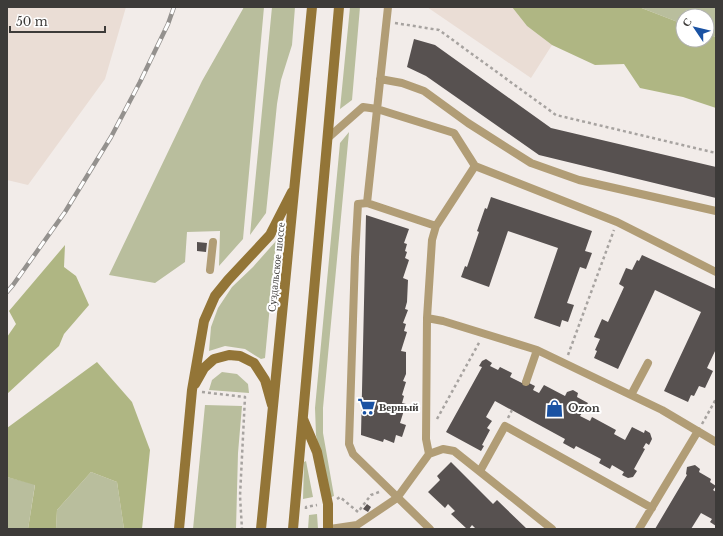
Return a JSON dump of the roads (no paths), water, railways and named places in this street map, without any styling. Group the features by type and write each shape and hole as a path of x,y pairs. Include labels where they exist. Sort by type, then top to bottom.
{"main road":[{"name":"Суздальское шоссе","path":"262,529 312,7"},
{"path":"293,529 302,417 329,137 339,7"},
{"path":"179,529 192,390 204,321 215,296 270,235 296,185"},
{"path":"192,390 204,368 214,359 230,355 240,356 254,363 265,380 274,413"},
{"path":"302,417 317,452 328,504 329,529"}],"lane":[{"path":"367,203 388,7"},
{"path":"380,79 402,83 424,91 468,123 531,163 579,180 716,211"},
{"path":"329,137 363,107 377,109 454,133 475,166 617,222 716,272"},
{"path":"429,454 426,439 427,318 432,240 436,226 475,166"},
{"path":"430,529 354,454 349,444 358,204 367,203 436,226"},
{"path":"210,270 213,242"},
{"path":"427,318 443,320 536,350 662,410 716,442"},
{"path":"526,382 536,350"},
{"path":"631,395 648,363"},
{"path":"480,471 505,426 652,508"},
{"path":"639,529 698,431"},
{"path":"329,529 357,525 397,498 429,454 442,449 454,451 552,529"}],"railway":[{"path":"7,292 65,212 111,137 140,82 168,24 174,7"}],"place":[{"name":"Верный","path":"366,407"},
{"name":"Ozon","path":"555,408"}]}
